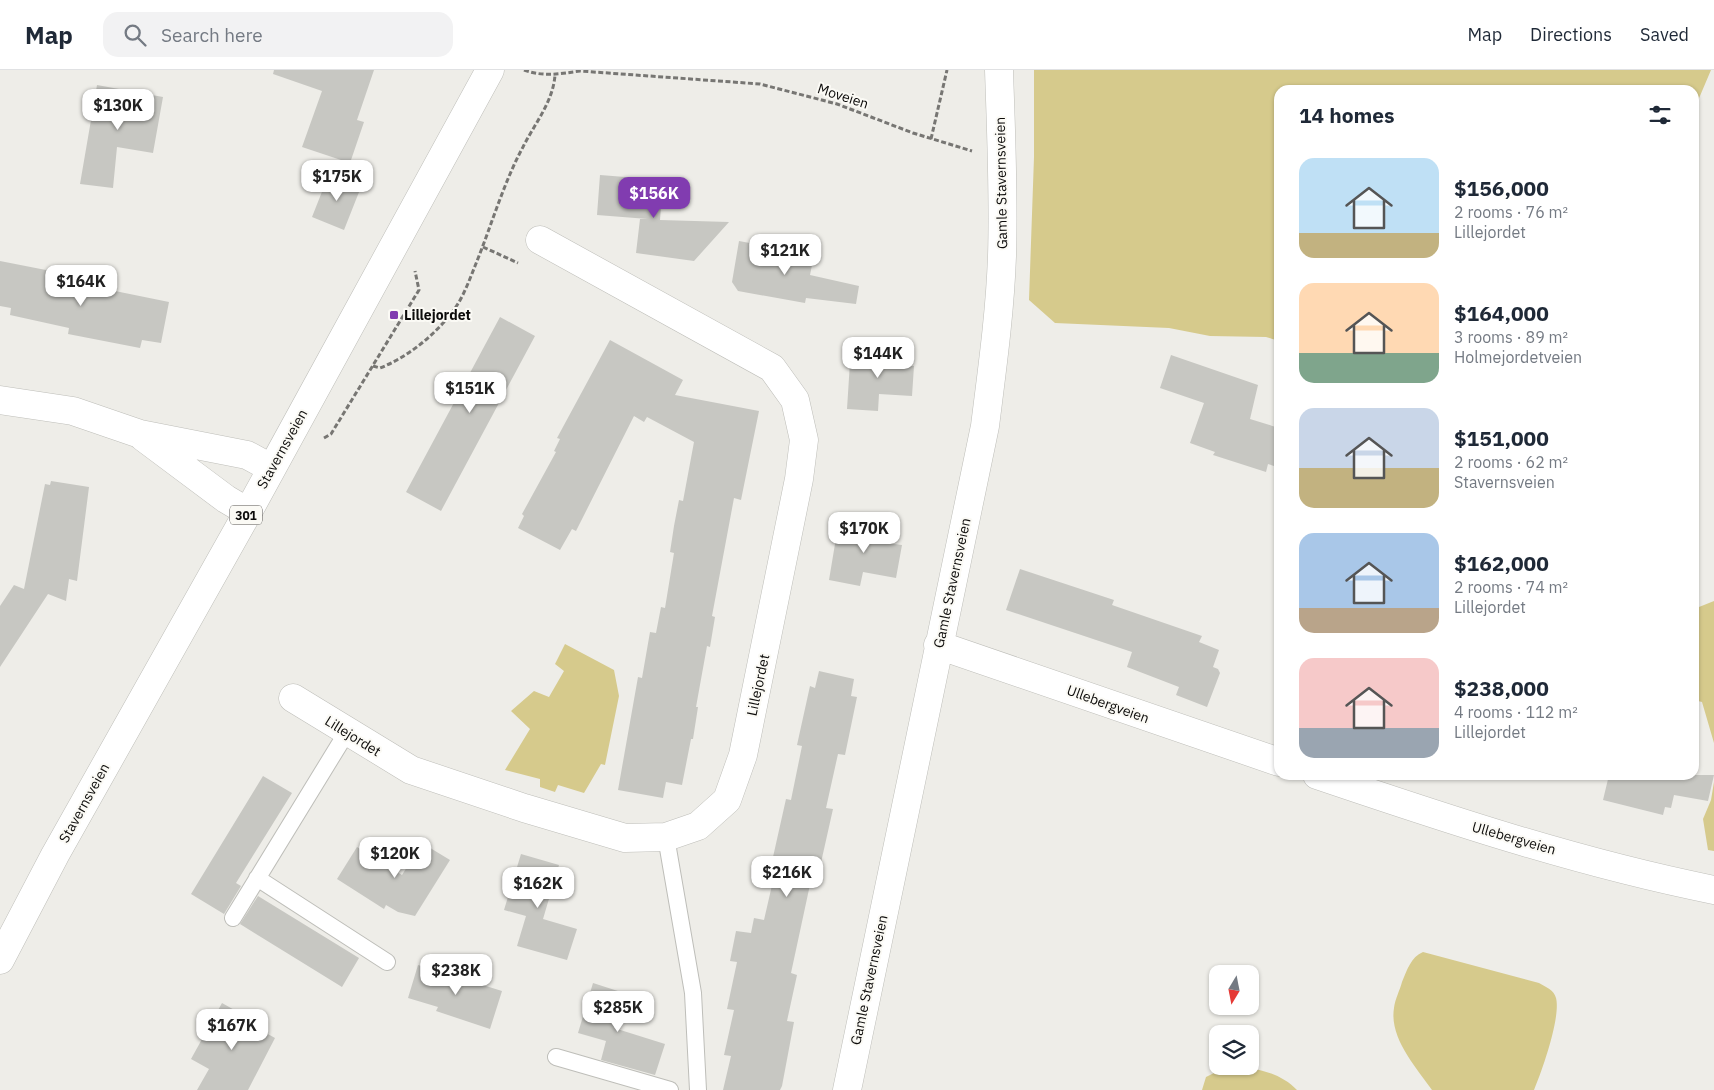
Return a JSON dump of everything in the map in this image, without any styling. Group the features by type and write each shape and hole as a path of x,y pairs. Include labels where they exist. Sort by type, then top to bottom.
{"street":[{"name":"Stavernsveien","path":"0,960 59,846 248,512 490,70"},
{"name":"Gamle Stavernsveien","path":"847,1090 985,426 997,326 1000,277 1002,154 999,70"},
{"name":"Lillejordet","path":"293,698 411,770 524,808 625,838 666,837 698,826 727,800 743,755 799,479 804,440 795,400 772,368 540,240"},
{"path":"0,400 73,411 140,434 247,454 271,468"},
{"path":"140,434 226,499 248,512"},
{"name":"Ullebergveien","path":"938,645 1274,760"},
{"name":"Ullebergveien","path":"1332,780 1535,844 1629,870 1714,890"}],"lane":[{"path":"233,918 347,732"},
{"path":"666,837 693,993 698,1090"},
{"path":"257,878 387,962"},
{"path":"556,1057 670,1090"}],"path":[{"name":"Moveien","path":"524,70 533,73 555,75 580,71 760,84 837,104 931,139 973,151 1002,154"},
{"path":"931,139 946,70"},
{"path":"373,366 380,368 394,362 437,331 455,309 488,235 511,171 552,96 555,75"},
{"path":"291,433 312,443 331,434 419,290 415,271 392,251"}],"shaded area":[{"path":"1034,70 1711,70 1699,98 1699,85 1274,85 1274,339 1266,337 1210,336 1169,328 1055,323 1029,300 1034,157"},
{"path":"1714,601 1714,743 1702,702 1699,701 1699,607"},
{"path":"565,644 614,670 619,696 605,765 601,764 584,793 558,785 555,792 540,787 540,779 505,770 530,729 511,711 534,691 549,697 564,671 555,664"},
{"path":"1714,782 1714,851 1708,850 1703,819 1711,800"},
{"path":"1423,952 1539,983 1553,993 1556,998 1556,1018 1546,1058 1534,1090 1432,1090 1405,1052 1396,1030 1394,1019 1395,1001 1402,982 1412,961"},
{"path":"1259,1070 1282,1078 1297,1090 1202,1090 1206,1077 1210,1075 1259,1075"}],"building":[{"path":"274,70 374,70 357,120 364,122 350,163 302,147 322,91 273,74"},
{"path":"97,85 163,97 153,153 117,147 113,188 80,184"},
{"path":"329,174 361,187 344,230 312,217"},
{"path":"600,175 663,180 660,220 729,222 694,261 636,253 640,219 648,219 597,215"},
{"path":"739,241 814,255 810,275 859,286 856,304 806,298 805,303 738,291 732,282"},
{"path":"0,261 51,271 51,274 62,276 61,280 169,302 161,343 142,340 140,348 68,334 69,328 10,315 11,308 0,306"},
{"path":"500,317 535,336 441,511 406,492"},
{"path":"610,340 683,380 675,395 759,411 741,500 734,498 712,616 715,617 710,647 707,646 696,707 698,707 693,739 691,739 682,785 666,782 663,798 618,790 638,677 642,678 650,632 656,633 661,607 665,608 674,553 670,552 674,526 679,500 683,501 694,442 647,417 644,422 634,416 576,531 572,529 560,550 518,528 524,516 522,514 556,452 554,451 560,439 557,438"},
{"path":"865,348 899,350 898,365 914,366 912,396 879,394 878,411 847,409 850,362 864,363"},
{"path":"1171,355 1258,385 1250,419 1274,426 1274,466 1268,464 1266,472 1213,455 1215,452 1190,443 1204,403 1160,388"},
{"path":"51,481 89,487 77,581 69,579 66,601 48,594 0,667 0,606 14,585 24,589 45,484 50,485"},
{"path":"853,521 889,527 886,543 902,545 896,578 863,572 860,586 829,580 837,532 850,535"},
{"path":"1020,569 1114,600 1112,605 1202,636 1199,642 1219,650 1213,667 1218,669 1220,673 1207,707 1176,695 1179,687 1127,667 1132,652 1006,610"},
{"path":"819,671 854,679 851,696 857,697 845,755 838,754 826,808 833,809 820,867 814,866 791,973 797,975 787,1021 794,1022 782,1086 780,1090 723,1090 731,1056 724,1055 734,1010 727,1009 737,962 730,961 736,931 751,933 754,918 764,920 778,859 773,857 786,799 791,800 802,746 797,745 810,686 815,688"},
{"path":"1699,775 1714,775 1708,801 1674,795 1671,808 1665,807 1663,815 1603,800 1608,780 1699,780"},
{"path":"263,776 292,793 236,883 241,886 224,914 191,894"},
{"path":"422,843 450,860 415,916 398,912 386,905 384,909 337,879 357,847 402,875"},
{"path":"521,854 559,865 543,919 577,929 567,960 517,946 526,916 504,910"},
{"path":"258,896 359,958 342,987 240,924"},
{"path":"418,965 502,991 490,1029 436,1011 438,1007 408,998"},
{"path":"593,983 624,993 614,1028 665,1044 655,1075 601,1060 606,1041 578,1033"},
{"path":"222,1003 268,1029 266,1033 275,1038 248,1090 197,1090 209,1069 191,1059"}],"place":[{"name":"Lillejordet","path":"394,315"}]}
